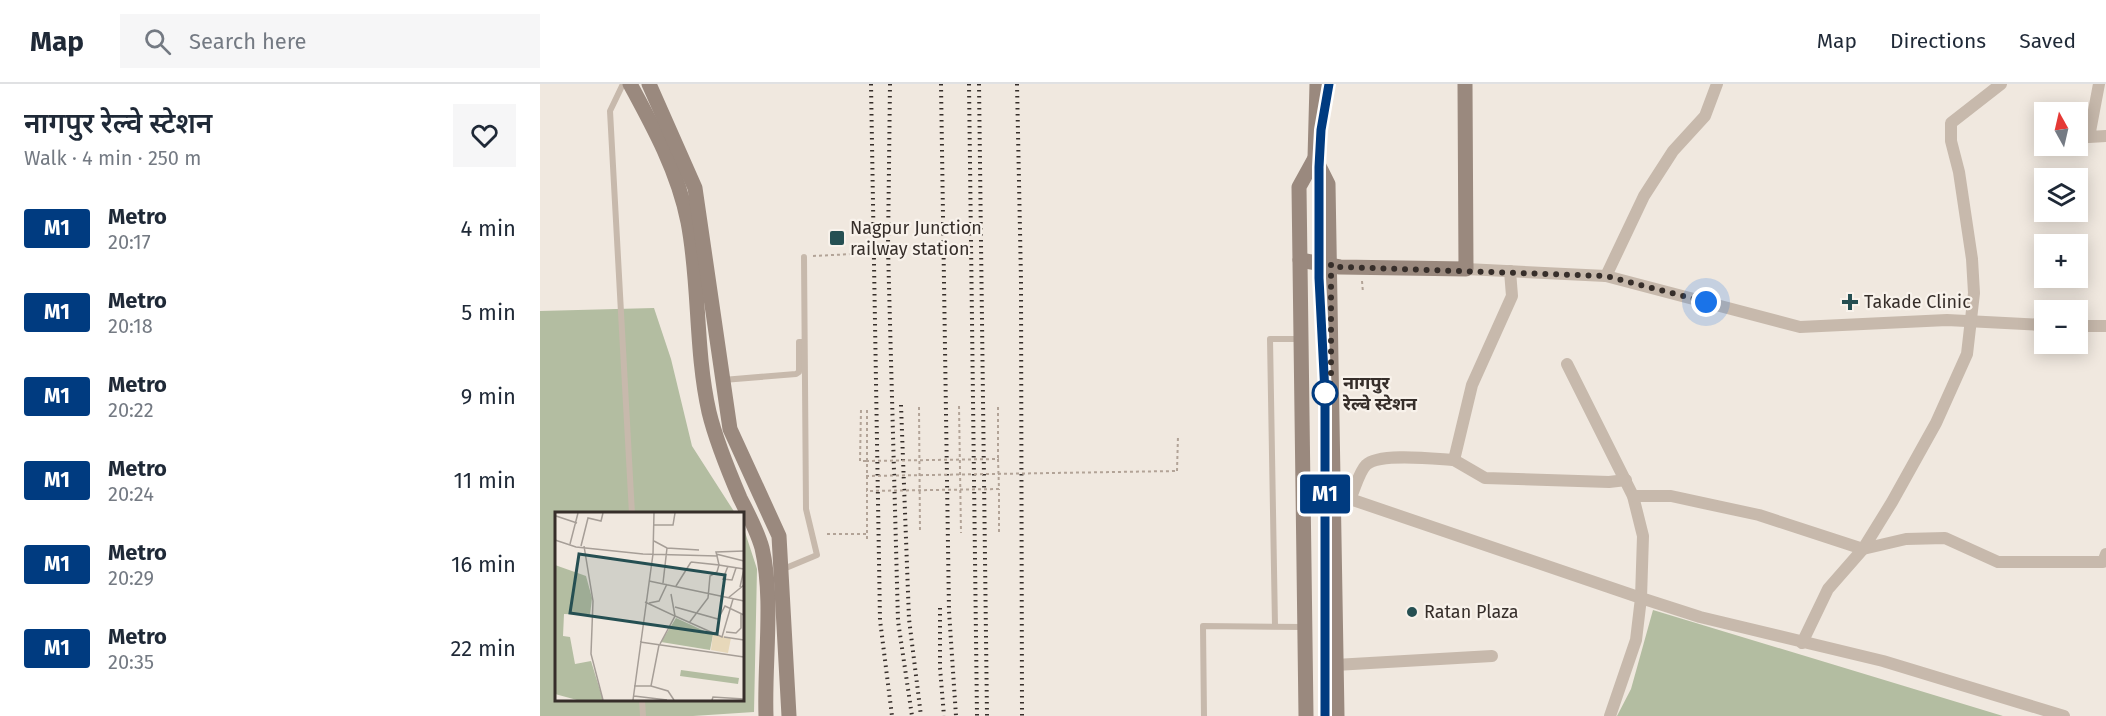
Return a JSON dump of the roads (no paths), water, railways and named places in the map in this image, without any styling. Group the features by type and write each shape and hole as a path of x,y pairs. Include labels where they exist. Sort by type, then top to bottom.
{"main road":[{"path":"630,84 661,142 676,177 691,244 709,411 720,447 758,534 762,551 767,597 766,716"},
{"path":"650,84 695,188 730,429 779,536 789,716"},
{"path":"1306,716 1299,187 1315,158 1317,84"},
{"path":"1300,260 1340,267 1466,269 1465,84"},
{"path":"1315,158 1328,184 1336,716"}],"street":[{"path":"1606,276 1644,196 1673,151 1705,117 1716,84"},
{"path":"1802,643 1828,589 1863,549 1936,423 1966,354 1971,322 1972,259 1959,172 1951,141 1951,123 2001,84"},
{"path":"2099,84 2089,137 2106,136"},
{"path":"1466,269 1606,276 1800,327 1947,320 2034,325"},
{"path":"1454,460 1472,386 1512,297 1510,271"},
{"path":"2088,326 2106,326"},
{"path":"1567,363 1626,480 1633,496 1643,536 1641,598 1636,640 1622,688 1610,716"},
{"path":"1350,499 1366,465 1374,461 1422,458 1454,460 1485,478 1609,482 1626,480"},
{"path":"1302,489 1350,499 1700,617 1883,661 2064,716"},
{"path":"1633,496 1671,496 1759,515 1863,549 1906,539 1945,538 1998,562 2103,562 2106,554"},
{"path":"1335,665 1492,656"}],"lane":[{"path":"623,84 610,111 632,512"},
{"path":"780,570 817,555 808,529 806,509 804,257"},
{"path":"1275,626 1270,339 1300,339"},
{"path":"722,380 796,375 800,372 799,342 804,342"},
{"path":"1204,716 1203,626 1305,627"},
{"path":"642,701 643,716"}],"railway":[{"path":"871,84 880,620 892,716"},
{"path":"890,84 888,248 898,621 912,716"},
{"path":"941,84 949,611 956,716"},
{"path":"969,84 977,716"},
{"path":"979,84 987,716"},
{"path":"1017,84 1021,280 1022,716"},
{"path":"1325,716 1325,393 1319,278 1319,167 1321,130 1329,84"},
{"path":"901,405 909,619 921,716"},
{"path":"940,608 940,668 944,716"}],"metro line":[{"name":"M1","path":"1325,716 1325,393 1319,278 1319,167 1323,109 1329,84"}],"place":[{"name":"Nagpur Junction railway station","path":"837,238"},
{"name":"Takade Clinic","path":"1850,302"},
{"name":"नागपुर रेल्वे स्टेशन","path":"1325,393"},
{"name":"Ratan Plaza","path":"1412,612"}]}
